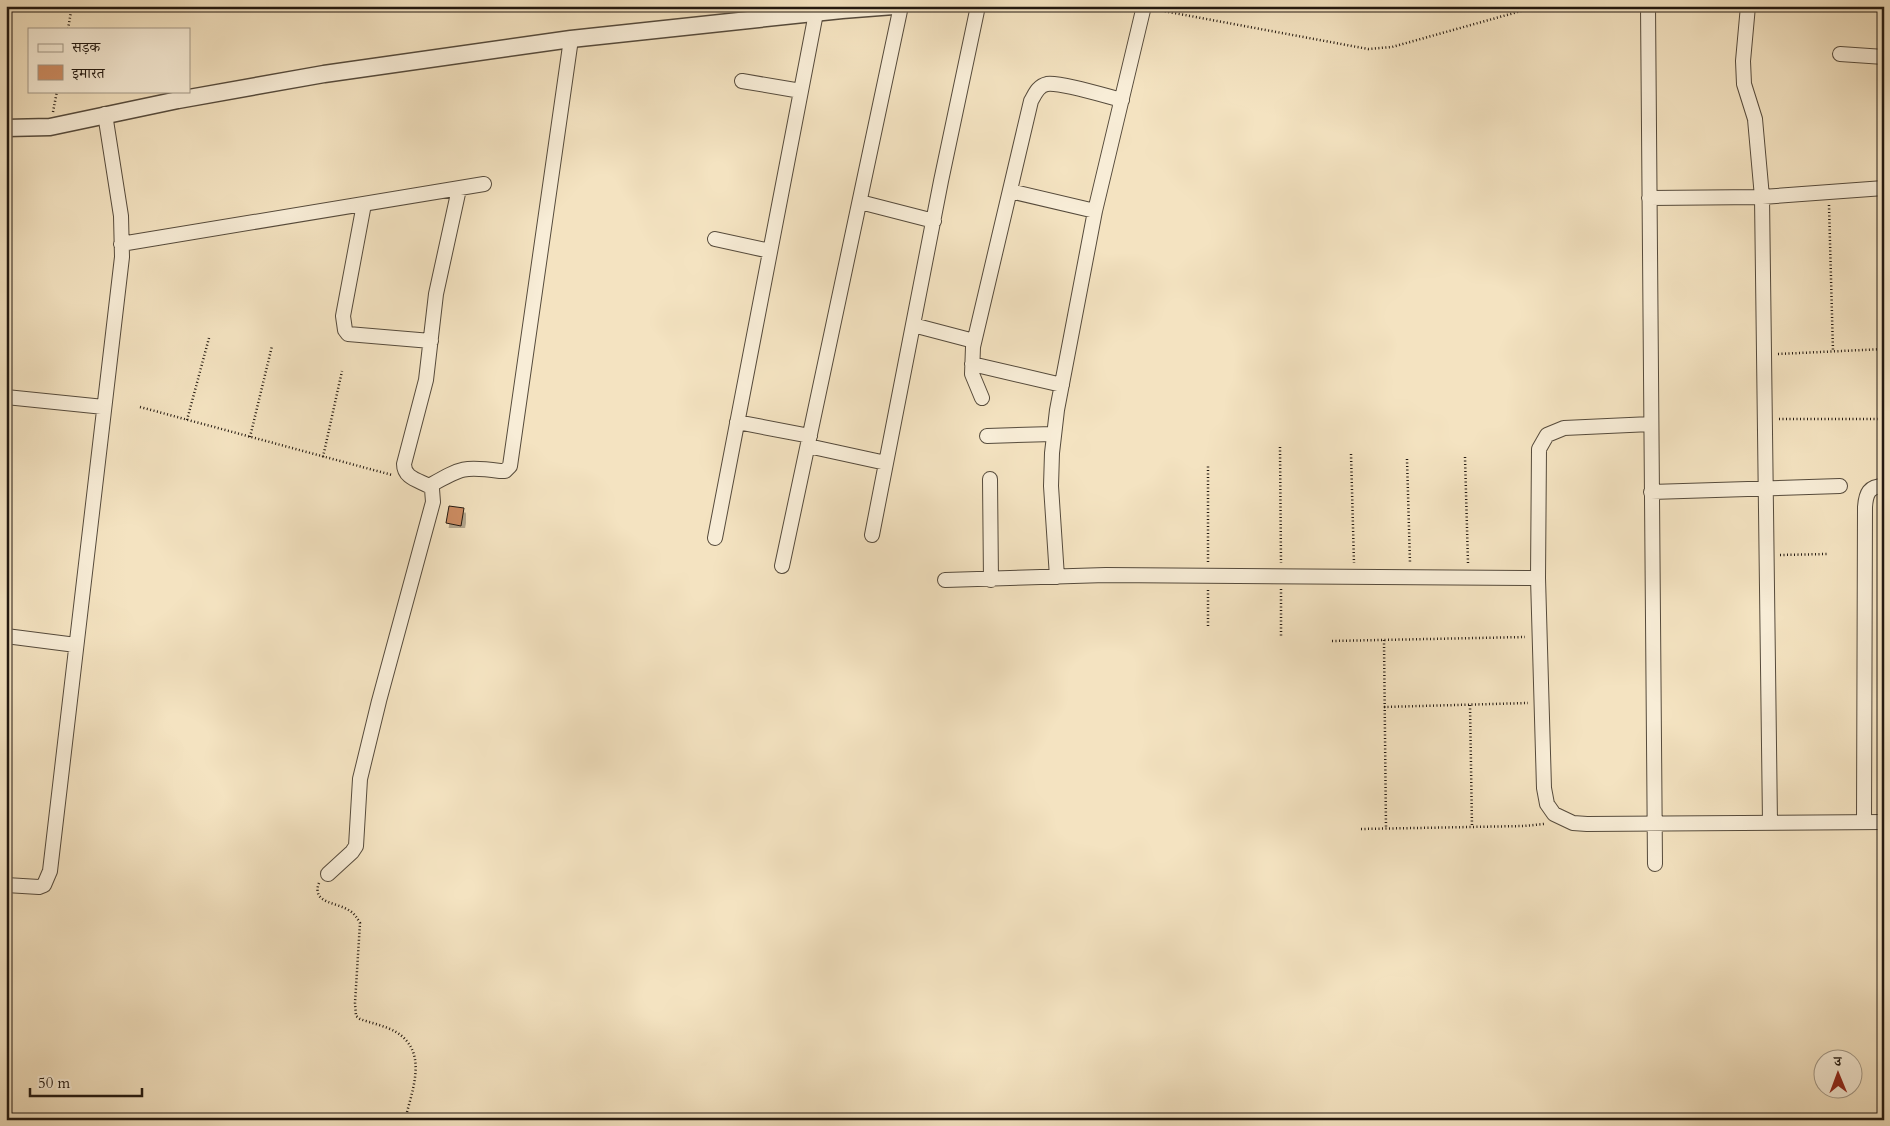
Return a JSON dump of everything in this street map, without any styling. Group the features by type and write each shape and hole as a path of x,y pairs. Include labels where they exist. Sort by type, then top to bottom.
{"street":[{"path":"6,136 105,114 324,74 571,39 894,6"},
{"path":"782,566 901,6"},
{"path":"872,535 978,6"},
{"path":"1648,6 1655,864"},
{"path":"1748,6 1743,61 1744,84 1755,119 1762,197 1770,823"},
{"path":"1057,577 1051,486 1054,434 1095,211 1144,7"},
{"path":"714,538 816,13"},
{"path":"429,486 456,471 466,468 505,471 510,466 512,460 571,39"},
{"path":"1840,54 1884,57"},
{"path":"742,81 801,91"},
{"path":"982,398 972,374 974,340 1031,101 1041,87 1056,84 1122,100"},
{"path":"6,885 39,888 44,885 50,871 122,257 121,216 105,114"},
{"path":"6,128 50,127"},
{"path":"121,244 484,184"},
{"path":"328,874 356,846 360,779 379,701 433,502 432,489 406,474 404,464 426,380 436,294 459,188"},
{"path":"1649,198 1762,197 1884,188"},
{"path":"1010,191 1095,211"},
{"path":"860,202 934,221"},
{"path":"364,204 343,316 345,330 348,334 431,341"},
{"path":"715,238 770,251"},
{"path":"913,325 974,340"},
{"path":"972,364 1062,384"},
{"path":"6,397 104,408"},
{"path":"737,422 886,463"},
{"path":"1651,424 1555,430 1547,435 1539,449 1539,637 1543,780 1547,804 1554,814 1573,823 1587,824 1884,822"},
{"path":"987,436 1054,434"},
{"path":"990,479 991,580"},
{"path":"1652,492 1840,486"},
{"path":"1864,822 1865,507 1869,490 1872,487 1884,486"},
{"path":"945,580 991,580 1106,574 1538,578"},
{"path":"6,636 76,644"}],"path":[{"path":"68,28 72,6"},
{"path":"1144,7 1368,49 1392,47 1540,6"},
{"path":"1829,192 1833,351"},
{"path":"187,420 210,338"},
{"path":"250,437 272,346"},
{"path":"1764,355 1884,349"},
{"path":"323,457 342,371"},
{"path":"140,407 397,477 414,479"},
{"path":"1765,419 1884,418"},
{"path":"1280,447 1281,636"},
{"path":"1351,454 1354,577"},
{"path":"1464,457 1468,577"},
{"path":"1407,459 1410,577"},
{"path":"1208,466 1208,626"},
{"path":"1766,555 1827,554"},
{"path":"1332,641 1539,637"},
{"path":"1384,640 1386,829"},
{"path":"1384,707 1541,703"},
{"path":"1470,705 1472,827"},
{"path":"1361,829 1524,826 1566,820"},
{"path":"328,874 318,884 318,895 329,903 349,910 360,923 355,1003 356,1016 395,1031 407,1040 416,1059 416,1075 405,1120"}],"building":[{"path":"449,506 464,508 461,526 446,523"}]}
